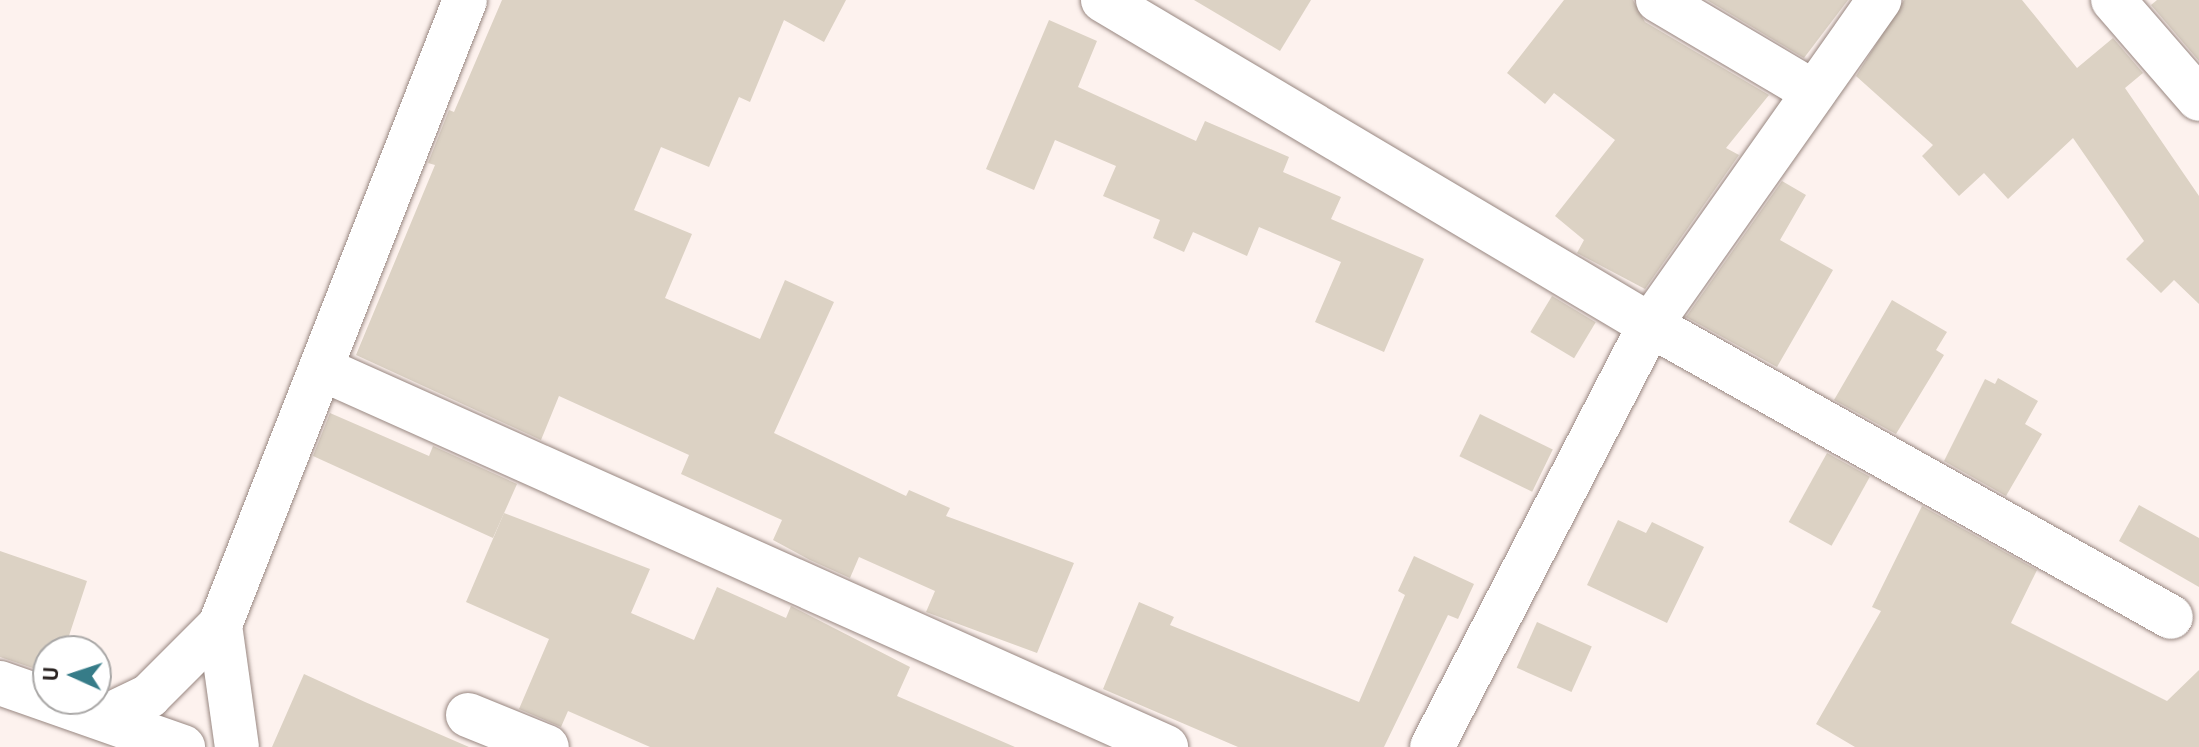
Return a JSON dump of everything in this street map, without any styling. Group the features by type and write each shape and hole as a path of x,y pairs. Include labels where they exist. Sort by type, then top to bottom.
{"street":[{"path":"105,717 149,696 220,625 465,0"},
{"path":"1103,0 1650,325 2171,617"},
{"path":"1658,0 1812,91"},
{"path":"1432,747 1650,325 1879,0"},
{"path":"2113,0 2199,99"},
{"path":"322,369 1166,747"},
{"path":"220,625 237,747"},
{"path":"0,683 105,717 183,747"},
{"path":"468,715 547,747"}],"building":[{"path":"502,0 846,0 824,42 784,20 750,102 739,97 709,167 661,147 634,210 692,234 665,298 760,339 785,280 834,302 774,433 906,496 909,490 950,508 946,516 1074,563 1037,653 926,612 935,591 859,557 850,578 810,560 773,540 782,520 681,474 689,455 559,396 541,440 356,355 435,165 428,163 449,110 454,112"},
{"path":"1194,0 1311,0 1280,51"},
{"path":"1564,0 1633,0 1645,22 1769,95 1726,148 1739,155 1645,289 1577,253 1584,240 1555,216 1615,140 1554,93 1545,104 1507,73"},
{"path":"1707,0 1848,0 1804,58"},
{"path":"1904,0 2022,0 2077,68 2113,38 2143,73 2125,88 2199,196 2199,304 2174,280 2161,293 2126,259 2144,241 2073,138 2008,199 1984,173 1959,196 1922,156 1933,145 1856,76"},
{"path":"2157,0 2199,0 2199,61 2151,5"},
{"path":"1049,20 1097,41 1078,87 1196,141 1205,121 1289,157 1283,172 1341,197 1331,219 1424,259 1384,352 1315,322 1341,262 1259,227 1247,256 1193,232 1184,252 1153,238 1160,220 1103,196 1116,166 1055,140 1034,190 986,169"},
{"path":"1782,181 1806,195 1780,240 1833,270 1777,367 1686,317"},
{"path":"1552,296 1596,322 1574,358 1530,332"},
{"path":"1892,300 1947,332 1936,350 1944,355 1896,434 1834,400"},
{"path":"1998,378 2038,401 2025,424 2042,434 2006,496 1944,461 1985,379 1995,384"},
{"path":"330,413 429,456 433,446 517,484 493,538 313,456"},
{"path":"1480,414 1553,450 1532,492 1459,456"},
{"path":"1827,453 1870,477 1832,546 1789,522"},
{"path":"2139,505 2199,538 2199,587 2119,541"},
{"path":"1922,506 2037,570 2011,623 2167,701 2199,670 2199,747 1855,747 1816,724 1881,611 1872,607"},
{"path":"504,513 650,569 631,613 694,640 717,587 786,618 791,606 910,667 897,696 1015,747 650,747 568,711 561,727 519,709 549,639 466,602"},
{"path":"1618,520 1646,533 1652,522 1704,547 1667,623 1587,585"},
{"path":"0,551 87,581 69,635 32,635 32,668 0,657"},
{"path":"1414,556 1474,584 1458,619 1448,615 1384,747 1238,747 1103,689 1139,602 1174,617 1170,625 1359,702 1405,595 1398,591"},
{"path":"1537,622 1592,646 1571,692 1517,668"},
{"path":"304,674 365,702 469,747 272,747"}]}
